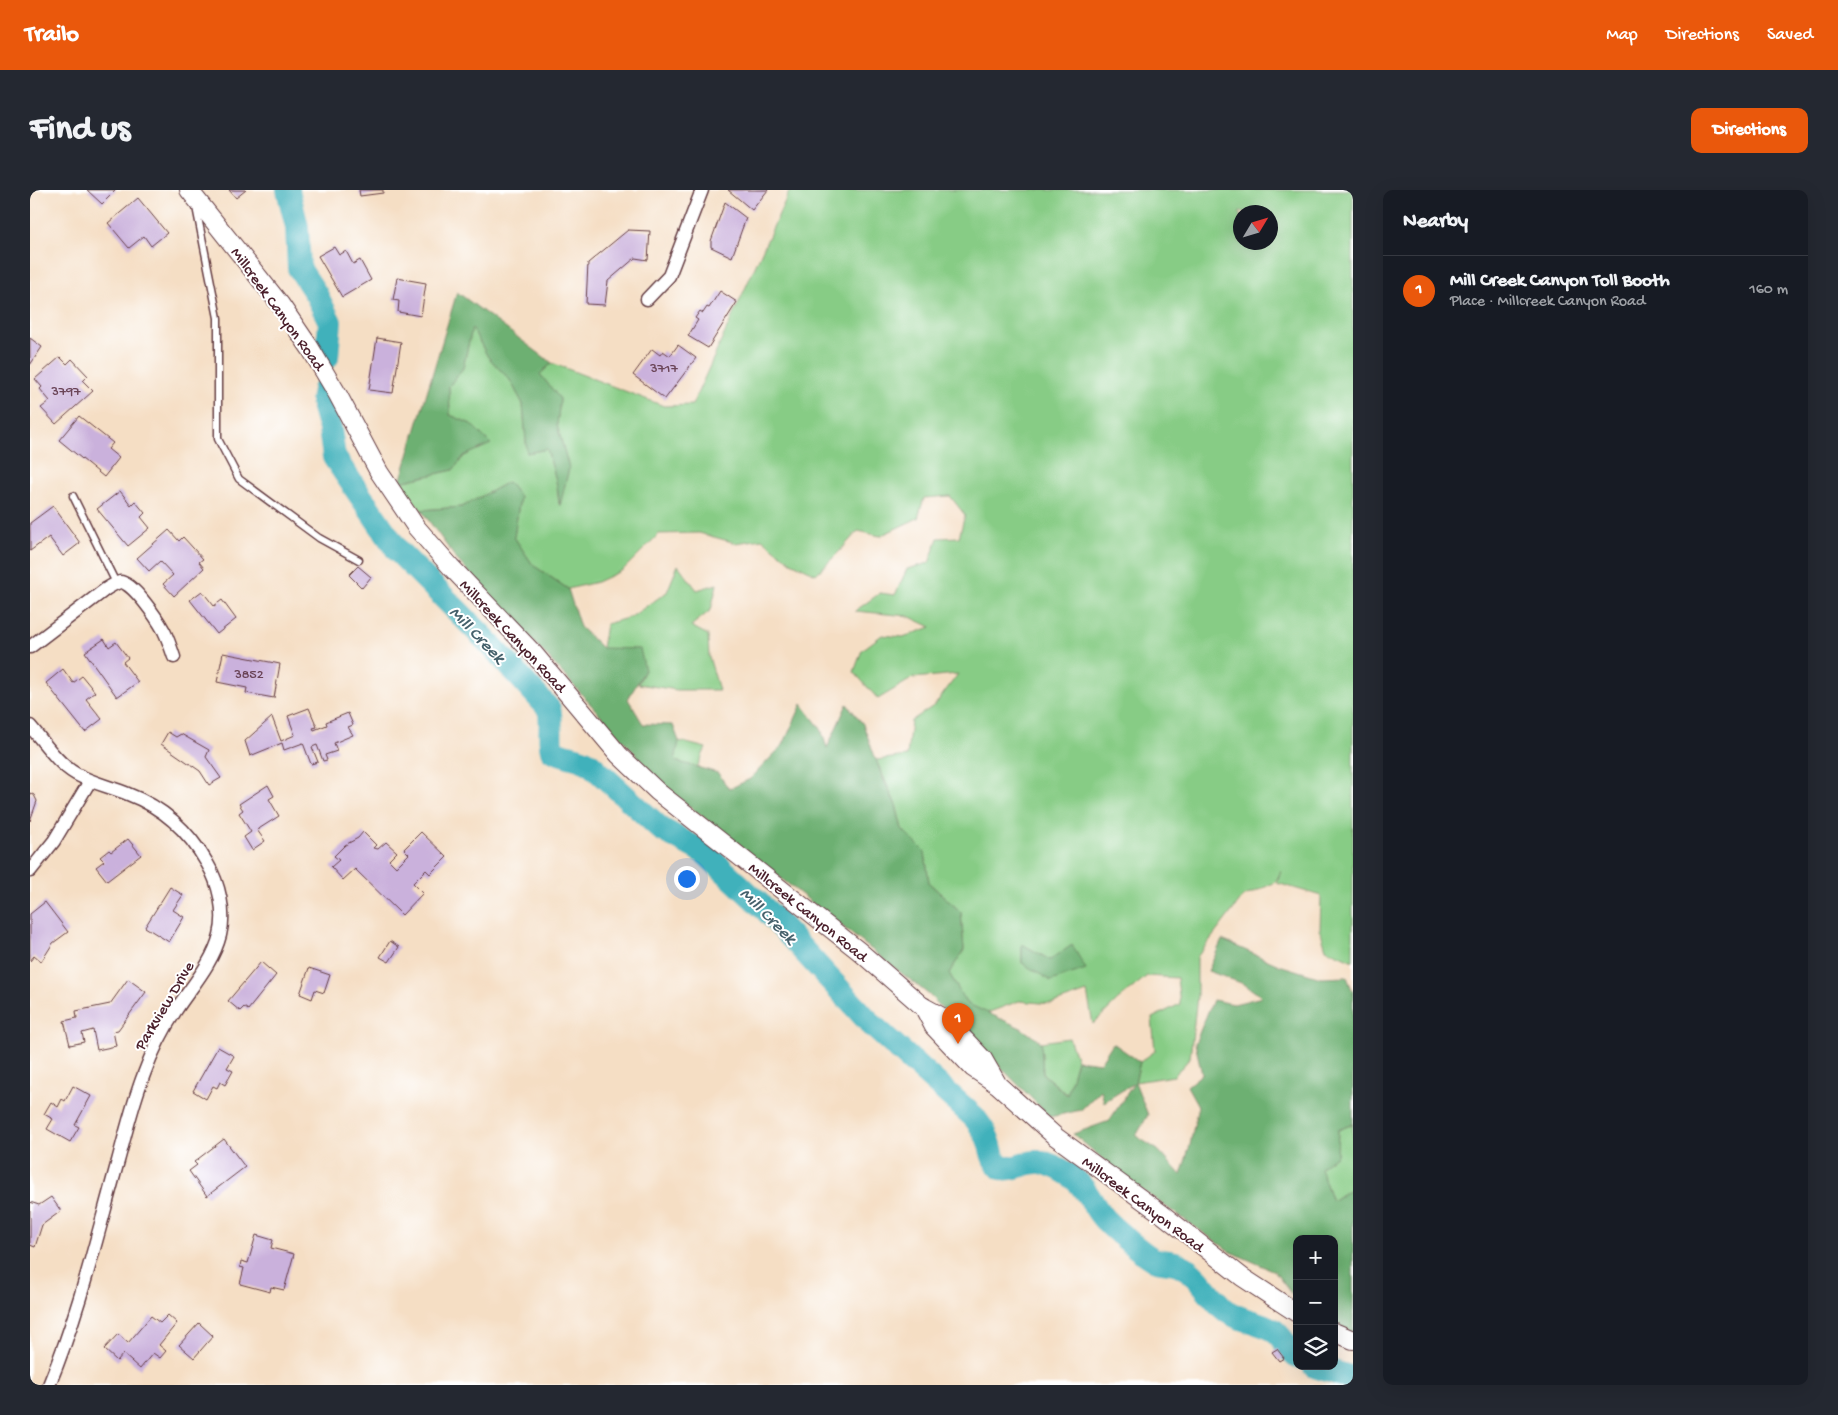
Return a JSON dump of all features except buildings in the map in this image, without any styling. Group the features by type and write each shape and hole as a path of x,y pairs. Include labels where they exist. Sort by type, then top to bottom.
{"street":[{"path":"646,299 670,276 702,190"},
{"name":"Millcreek Canyon Road","path":"192,193 280,304 310,348 379,472 416,527 534,654 619,755 672,804 859,951 922,1006 934,1028 973,1068 998,1085 1056,1137 1162,1214 1230,1268 1293,1310"},
{"path":"30,647 116,583 126,584 137,594 164,630 174,656"},
{"name":"Parkview Drive","path":"30,726 67,768 90,780 151,804 181,828 207,863 215,880 221,900 222,923 215,949 152,1052 133,1104 83,1286 61,1356 49,1385"},
{"path":"30,871 54,841 90,780"},
{"path":"1338,1334 1353,1340"}],"lane":[{"path":"192,193 218,318 218,439 239,479 319,538 359,560"},
{"path":"73,496 116,583"}],"green space":[{"path":"790,190 1353,190 1353,961 1326,949 1320,929 1321,896 1277,883 1281,871 1276,882 1243,897 1197,957 1197,996 1190,1058 1174,1076 1135,1082 1140,1062 1155,1051 1152,1018 1180,1004 1177,978 1147,976 1093,1024 1087,992 1052,1004 1019,1001 987,1013 966,1003 949,973 964,950 961,912 929,883 925,852 902,829 896,805 876,760 907,756 911,721 935,705 958,674 913,678 878,699 854,672 862,650 882,635 903,637 931,627 908,616 855,611 880,593 895,595 907,569 929,563 938,538 959,537 965,515 950,496 924,498 918,518 880,536 858,531 816,574 791,562 762,539 736,543 699,533 659,534 623,570 597,582 568,589 533,565 514,537 520,497 508,482 462,507 421,510 400,482 453,470 464,456 490,444 471,424 450,415 449,386 463,368 472,328 488,357 510,380 523,404 527,453 547,449 556,480 559,504 569,469 557,425 560,399 540,374 552,363 664,406 692,405","holes":["1022,944 1050,960 1022,963"]},
{"path":"457,292 552,363 540,374 560,399 557,425 569,468 560,506 556,480 547,449 527,453 523,404 510,380 488,357 472,328 463,368 449,386 450,415 471,424 491,444 464,456 453,470 400,482"},
{"path":"508,482 520,497 514,537 533,565 568,589 580,627 602,648 640,649 645,670 628,699 643,724 673,725 679,741 675,761 718,773 729,789 750,779 783,745 802,704 821,729 827,748 847,704 863,724 882,776 896,805 902,829 925,852 929,883 961,912 964,950 949,973 966,1003 1021,1028 1041,1042 1043,1074 1067,1095 1077,1060 1100,1063 1113,1043 1140,1062 1135,1082 1148,1115 1136,1136 1158,1150 1181,1175 1190,1145 1198,1106 1187,1086 1202,1074 1195,1043 1213,1000 1234,1004 1262,997 1244,984 1208,971 1222,940 1279,965 1321,978 1347,977 1353,992 1353,1124 1338,1130 1337,1155 1320,1168 1332,1201 1353,1187 1353,1333 1338,1325 1338,1235 1293,1235 1293,1296 1274,1271 1231,1252 1129,1181 1073,1134 1109,1121 1134,1083 1104,1102 1101,1090 1081,1110 1050,1117 928,994 666,788 457,560 421,510 462,507"},
{"path":"678,565 697,590 717,584 711,610 691,626 708,635 709,657 719,690 677,690 638,684 645,670 602,648 606,624 631,617 667,592"},
{"path":"679,741 706,748 697,767 674,761"},
{"path":"1022,944 1050,960 1072,945 1086,969 1051,981 1022,963"},
{"path":"1069,1038 1077,1060 1068,1095 1043,1074 1041,1042"},
{"path":"1353,1124 1353,1187 1332,1201 1320,1168 1337,1155 1338,1130"}],"waterway":[{"name":"Mill Creek","path":"288,190 297,227 299,268 316,294 330,322 327,357"},
{"name":"Mill Creek","path":"324,390 322,401 330,429 334,457 398,551 490,644 549,709 552,750 589,763 661,829 705,853 767,911 872,1025 974,1117 983,1129 994,1159 1001,1168 1012,1168 1040,1162 1062,1170 1077,1181 1104,1218 1135,1246 1151,1258 1177,1263 1192,1273 1228,1312 1272,1329 1293,1353"},
{"name":"Mill Creek","path":"1327,1370 1353,1378"}],"place":[{"name":"Mill Creek Canyon Toll Booth","path":"958,1044"}]}
